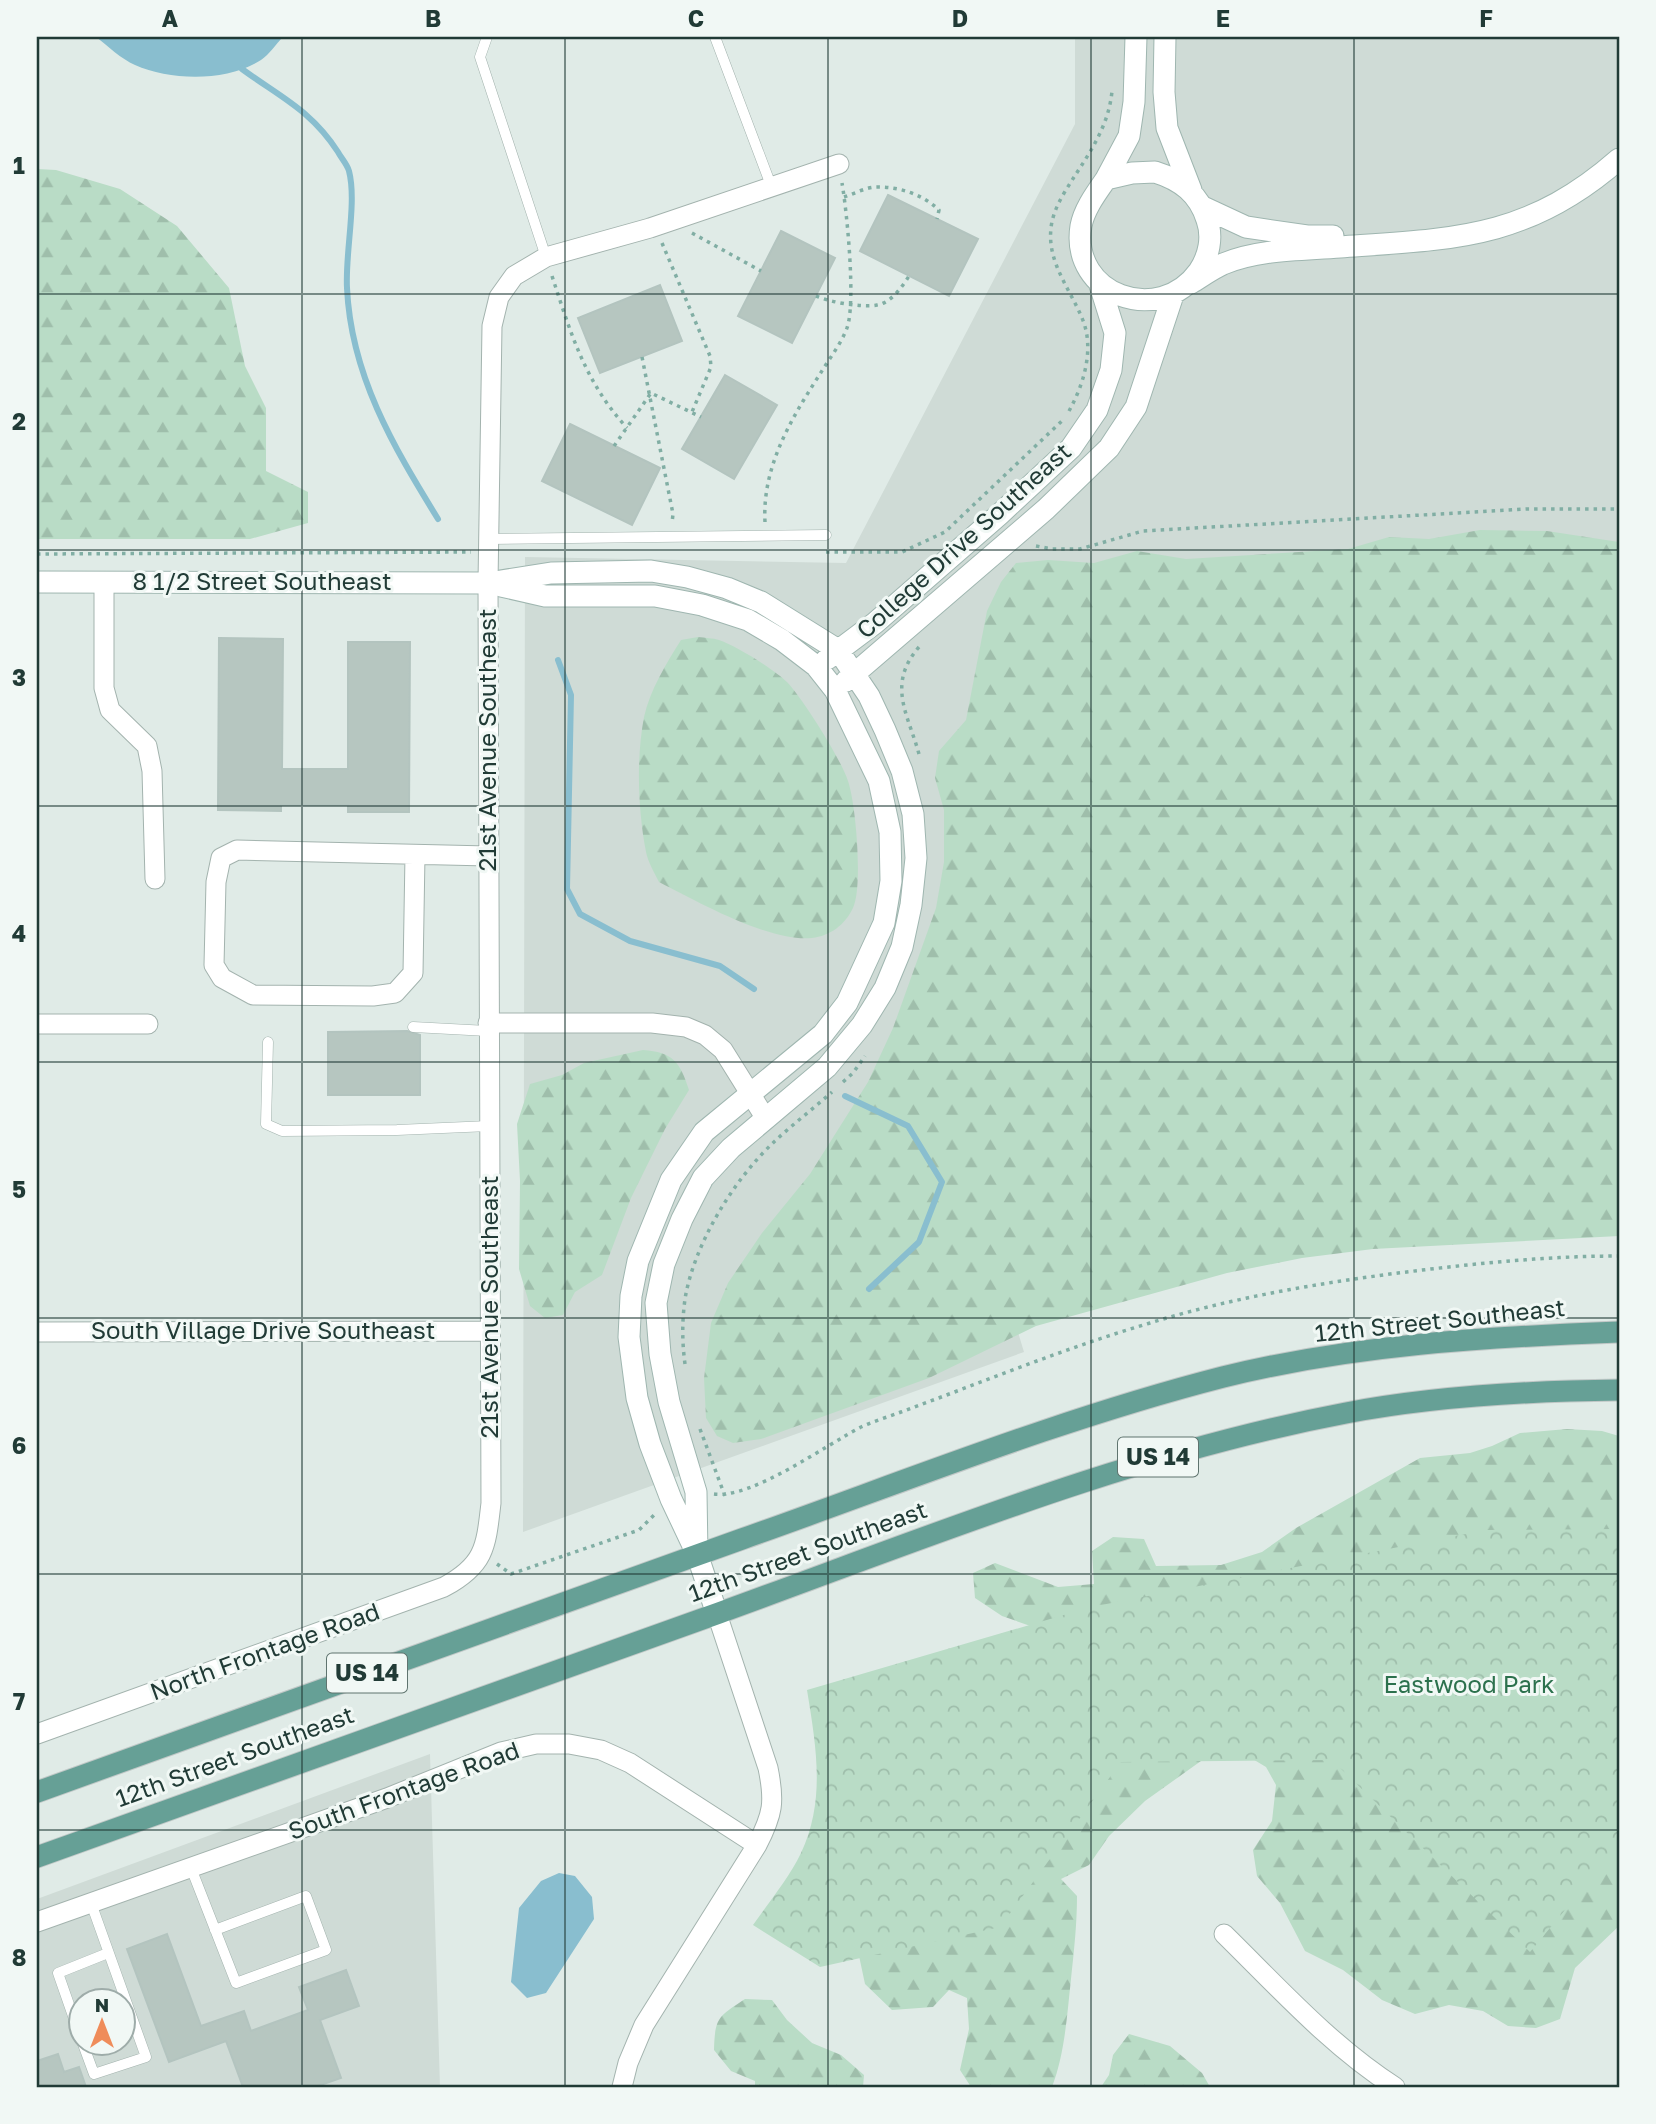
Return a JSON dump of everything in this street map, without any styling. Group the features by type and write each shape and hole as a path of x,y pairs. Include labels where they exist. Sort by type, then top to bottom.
{"main road":[{"name":"12th Street Southeast","path":"37,1792 1060,1426 1226,1377 1301,1361 1387,1348 1464,1340 1619,1332"},
{"name":"12th Street Southeast","path":"37,1857 1047,1493 1160,1457 1260,1431 1350,1412 1514,1393 1619,1390"}],"street":[{"path":"1136,37 1135,102 1129,136 1081,223 1081,243 1087,266 1099,282 1117,295 1136,300 1159,300 1222,264 1256,254 1444,239 1508,226 1549,209 1598,178 1619,159"},
{"path":"1165,37 1164,92 1167,128 1210,228 1205,262 1182,289"},
{"name":"21st Avenue Southeast","path":"482,1553 491,1503 488,583 492,326 499,297 514,276 546,257 650,228 839,164"},
{"path":"1107,179 1132,173 1156,172 1171,177 1197,198 1246,227 1307,236 1444,239"},
{"name":"College Drive Southeast","path":"816,666 875,623 1071,448 1097,410 1111,370 1115,333 1099,282"},
{"name":"College Drive Southeast","path":"835,690 1017,534 1109,448 1136,407 1154,358 1162,323 1182,289"},
{"name":"8 1/2 Street Southeast","path":"37,582 488,583 551,573 650,571 687,577 727,588 761,603 838,650 855,674"},
{"path":"104,582 104,688 110,710 147,746 152,771 155,879"},
{"name":"8 1/2 Street Southeast","path":"488,583 545,596 655,596 702,605 748,620 782,640 816,666 835,690"},
{"name":"College Drive Southeast","path":"697,1554 696,1492 669,1402 660,1354 656,1303 664,1264 682,1219 703,1178 731,1148 827,1067 862,1025 885,988 902,947 911,905 916,858 910,803 902,771 885,730 855,674"},
{"path":"622,2087 628,2063 644,2025 770,1820 772,1791 768,1768 697,1554 671,1499 650,1444 631,1367 631,1296 638,1261 671,1180 704,1132 823,1034 847,1003 884,923 891,881 890,832 879,781 835,690"},
{"path":"415,855 413,973 395,993 373,996 253,995 222,978 214,965 216,882 221,858 237,850 488,856"},
{"path":"488,1027 652,1023 686,1027 705,1035 723,1050 766,1119"},
{"path":"37,1024 149,1024"},
{"name":"South Village Drive Southeast","path":"37,1332 489,1331"},
{"name":"North Frontage Road","path":"37,1734 444,1587 465,1576 482,1553"},
{"name":"South Frontage Road","path":"37,1922 387,1798 501,1752 536,1744 569,1744 601,1750 630,1763 757,1845"},
{"path":"1224,1934 1305,2014 1377,2076 1395,2087"}],"lane":[{"path":"487,37 481,57 546,257"},
{"path":"715,37 772,188"},
{"path":"489,539 826,535"},
{"path":"413,1027 488,1027"},
{"path":"268,1042 266,1124 282,1131 489,1126"},
{"path":"191,1868 215,1930 236,1983 326,1950 306,1896 215,1930"},
{"path":"91,1903 121,1988"},
{"path":"66,1996 58,1973 108,1953"},
{"path":"88,2058 94,2074 146,2057 136,2030"}],"path":[{"path":"766,536 764,511 767,484 776,454 792,418 847,327 851,303 844,197 839,164"},
{"path":"844,197 875,187 911,192 928,199 939,210 937,219"},
{"path":"679,218 693,234 761,271"},
{"path":"650,228 665,248 710,356 711,367 691,412"},
{"path":"546,257 586,373 608,407 627,428"},
{"path":"816,296 828,301 879,305 900,291 909,276"},
{"path":"642,357 673,514 671,538"},
{"path":"651,393 701,416"},
{"path":"614,446 651,393"},
{"path":"987,491 1000,514"},
{"path":"1017,534 1034,545 1052,549 1080,549 1143,531 1526,509 1619,509"},
{"path":"696,1492 725,1496 777,1476 863,1427 1051,1356 1138,1327 1242,1299 1348,1280 1452,1266 1619,1255"},
{"path":"482,1553 511,1574 639,1530 671,1499"}],"shaded area":[{"path":"1075,37 1619,37 1619,609 970,1174 1024,1352 523,1532 525,557 846,563 1075,124"},
{"path":"430,1754 440,2087 37,2087 37,1899"}],"green space":[{"path":"37,169 56,170 120,189 177,226 229,288 245,366 266,408 266,471 308,492 308,523 250,539 37,539"},
{"path":"1480,530 1547,531 1619,542 1619,1236 1373,1249 1302,1258 1227,1273 1036,1326 929,1378 761,1439 733,1443 717,1436 706,1418 704,1378 711,1323 728,1283 762,1233 810,1174 868,1082 893,1028 936,908 944,862 944,810 935,778 939,751 966,720 987,611 1001,582 1016,563 1048,560 1094,563 1137,551 1186,559 1348,549 1389,537 1429,539"},
{"path":"698,637 717,639 735,647 787,682 821,730 844,771 851,792 856,826 858,883 853,908 846,920 825,935 795,938 775,934 734,919 659,882 650,863 643,836 639,784 644,717 654,687 681,640"},
{"path":"643,1050 662,1053 674,1060 689,1090 665,1129 631,1198 602,1275 575,1292 563,1315 545,1318 530,1306 519,1269 520,1181 517,1124 530,1084 562,1075 584,1063"},
{"name":"Eastwood Park","path":"1567,1429 1602,1431 1619,1436 1619,1926 1575,1968 1560,2019 1536,2028 1508,2026 1483,2011 1449,2005 1415,2014 1382,2000 1343,1970 1305,1951 1280,1903 1257,1876 1253,1850 1272,1821 1276,1785 1266,1767 1241,1752 1208,1756 1145,1801 1109,1836 1089,1865 1061,1879 1077,1896 1065,2034 1052,2087 971,2087 960,2070 969,2029 967,1998 949,1990 933,2007 892,2010 865,1984 855,1937 1039,1629 1002,1616 975,1598 973,1573 995,1563 1058,1587 1094,1584 1092,1551 1113,1537 1144,1539 1156,1566 1221,1565 1262,1552 1296,1528 1420,1458 1470,1453 1520,1433"},
{"name":"Eastwood Park","path":"1619,1529 1619,1845 1530,1952 1332,1760 1121,1762 1000,1927 820,1967 753,1925 785,1881 801,1853 814,1813 816,1752 807,1690 1091,1607 1486,1530"},
{"path":"745,1999 772,2000 787,2020 812,2043 841,2055 864,2075 863,2087 755,2087 755,2081 731,2071 714,2050 715,2031 724,2014"},
{"path":"1129,2034 1170,2046 1202,2073 1210,2087 1101,2087 1109,2075 1113,2055"}],"water":[{"path":"96,37 283,37 264,58 247,67 199,77 165,74 135,65"},
{"path":"559,1873 575,1876 592,1897 594,1919 546,1993 527,1998 511,1982 519,1908 541,1881"}],"building":[{"path":"888,195 978,239 949,296 860,251"},
{"path":"781,231 835,258 792,343 738,316"},
{"path":"660,285 682,341 600,373 578,318"},
{"path":"725,375 777,405 734,479 682,449"},
{"path":"570,424 660,468 632,525 542,481"},
{"path":"219,638 283,639 282,769 348,769 348,642 410,642 409,812 348,812 348,805 281,805 281,811 218,810"},
{"path":"407,1031 420,1035 420,1095 328,1095 328,1032"},
{"path":"167,1934 201,2026 244,2011 251,2031 308,2010 299,1987 346,1970 359,2006 320,2020 341,2078 315,2087 243,2087 226,2041 169,2062 127,1949"},
{"path":"58,2054 64,2072 79,2067 86,2087 37,2087 37,2061"}],"waterway":[{"path":"242,69 282,96 317,125 348,168 352,197 347,288 357,351 377,409 390,437 438,519"},
{"path":"558,660 571,695 567,889 580,914 630,941 720,966 754,989"},
{"path":"845,1096 908,1126 942,1182 919,1242 869,1289"}]}
